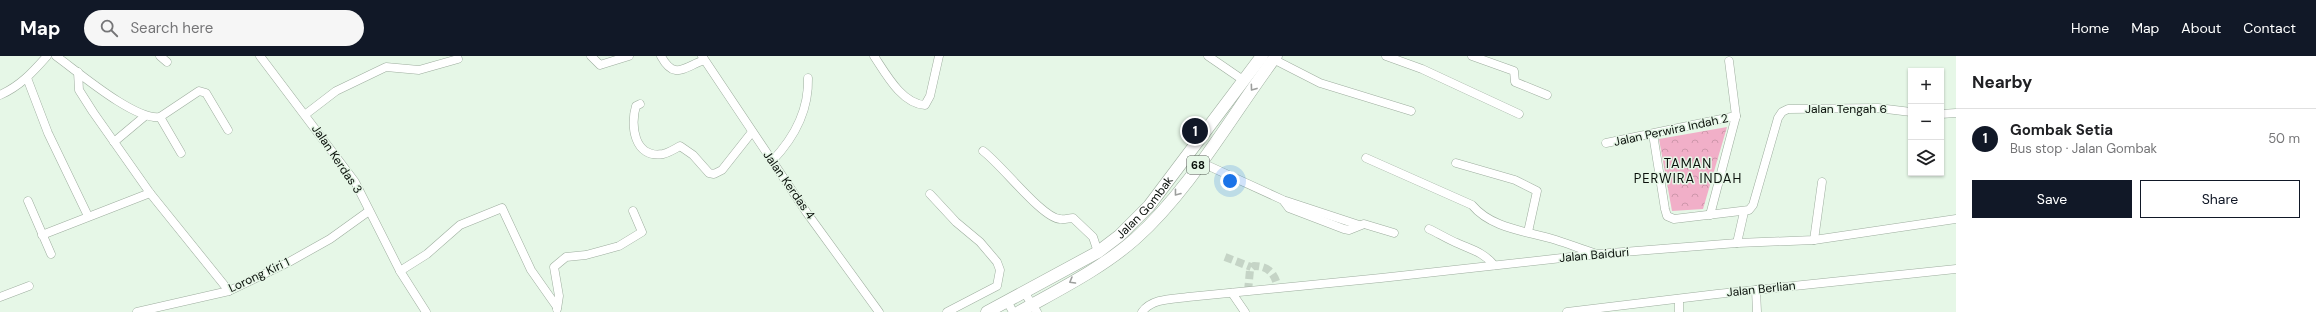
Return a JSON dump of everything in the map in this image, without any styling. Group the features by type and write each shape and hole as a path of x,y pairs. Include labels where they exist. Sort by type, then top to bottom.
{"main road":[{"name":"Jalan Gombak","path":"987,312 1010,307 1024,292 1098,252 1120,236 1149,206 1243,80 1270,57"},
{"name":"Jalan Gombak","path":"1019,312 1034,309 1106,262 1134,240 1160,215 1200,162 1270,57"}],"street":[{"path":"0,95 13,89 27,78 47,56"},
{"path":"56,56 112,97 145,116 160,117 199,91 206,93 211,99 228,130"},
{"path":"160,56 167,62"},
{"name":"Jalan Kerdas 3","path":"260,56 306,114 355,182 400,271 426,312"},
{"path":"591,56 600,65 629,56"},
{"path":"661,56 667,67 676,71 703,58"},
{"path":"874,56 894,85 916,105 925,105 930,96 939,56"},
{"path":"1208,56 1243,80"},
{"path":"1386,56 1422,69 1518,114"},
{"path":"1472,56 1514,70 1515,82 1547,95"},
{"path":"1270,57 1320,83 1411,111"},
{"name":"Jalan Kerdas 4","path":"703,58 772,161 879,312"},
{"path":"306,114 336,91 386,67 419,70 458,60"},
{"path":"1710,215 1736,116 1729,61"},
{"path":"78,72 79,90 114,142 150,193 229,291"},
{"path":"27,78 48,133 88,216"},
{"path":"772,161 788,145 805,108 808,95 808,78"},
{"path":"640,104 636,106 632,118 634,136 641,146 646,151 663,154 680,146 694,155 709,173 714,174 722,170 752,132"},
{"name":"Jalan Tengah 6","path":"1744,212 1749,210 1753,205 1778,118 1782,112 1788,109 1878,108 1908,112"},
{"path":"1944,114 1956,114"},
{"path":"114,142 145,116"},
{"name":"Jalan Perwira Indah 2","path":"1606,143 1736,116"},
{"path":"160,117 181,154"},
{"path":"1653,134 1665,209 1668,216 1674,219 1744,212 1737,243"},
{"path":"983,151 1006,171 1033,202 1060,219 1073,218 1093,237 1098,252"},
{"path":"1366,158 1472,205 1481,216 1512,229 1528,232 1598,254"},
{"path":"1200,162 1283,200 1289,208 1344,229 1349,230 1364,224 1394,233"},
{"path":"1456,163 1515,180 1537,191 1528,232"},
{"path":"1814,240 1822,182"},
{"path":"42,235 150,193"},
{"path":"930,194 956,222 980,242 997,262 1000,270 997,286 947,312"},
{"path":"28,201 51,254"},
{"path":"400,271 427,254 460,225 502,208 531,270 557,309"},
{"name":"Lorong Kiri 1","path":"137,312 229,291 296,258 330,238 369,211"},
{"path":"557,309 559,296 554,267 566,257 586,256 619,246 642,232 633,211"},
{"name":"Jalan Baiduri","path":"1142,312 1146,307 1161,300 1598,254 1737,243 1814,240 1956,219"},
{"path":"1429,229 1456,243 1478,251 1487,256 1494,265"},
{"name":"Jalan Berlian","path":"1567,312 1956,269"},
{"path":"0,297 29,286"},
{"path":"1756,290 1757,312"},
{"path":"1024,292 1034,309"},
{"path":"1232,293 1246,312"},
{"path":"1679,299 1679,312"}],"green space":[{"path":"1727,127 1703,209 1672,211 1659,139"}],"tunnel":[{"path":"1225,257 1251,267"},
{"path":"1248,291 1250,270 1254,266 1260,266 1271,272 1278,288"}],"place":[{"name":"Gombak Setia","path":"1195,131"}],"district":[{"name":"TAMAN PERWIRA INDAH","path":"1688,170"}]}
